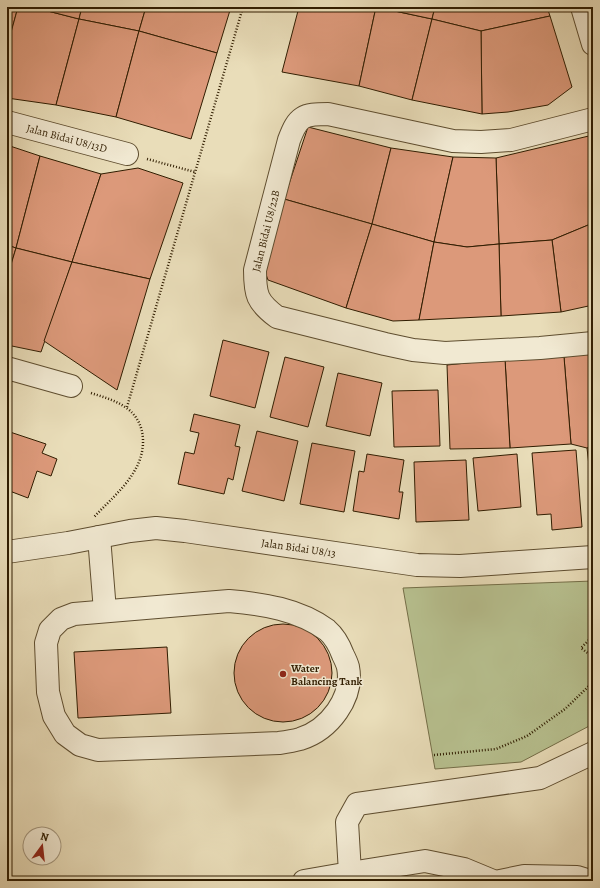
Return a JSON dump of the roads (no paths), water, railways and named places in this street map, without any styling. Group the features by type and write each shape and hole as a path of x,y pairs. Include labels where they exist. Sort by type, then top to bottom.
{"street":[{"path":"582,7 593,44"},
{"name":"Jalan Bidai U8/22B","path":"593,119 510,140 481,142 453,140 328,114 313,114 302,118 294,127 289,140 255,270 255,285 258,299 266,309 277,317 385,344 413,350 445,353 540,348 593,343"},
{"name":"Jalan Bidai U8/13D","path":"7,122 127,154"},
{"path":"7,368 71,386"},
{"name":"Jalan Bidai U8/13","path":"7,552 68,543 130,530 156,528 418,565 460,566 593,557"},
{"path":"99,537 105,611"},
{"path":"229,602 266,606 291,611 328,631 340,647 348,667 348,688 342,703 331,719 317,731 300,739 279,743 98,750 80,745 65,734 54,716 48,692 46,642 50,630 61,619 74,614 105,611 229,602"},
{"path":"365,875 347,822 357,804 540,778 593,753"},
{"path":"304,881 365,875 425,861 464,869 492,881"},
{"path":"500,881 524,876 577,877 590,881"}],"place":[{"name":"Water Balancing Tank","path":"283,674"}]}
